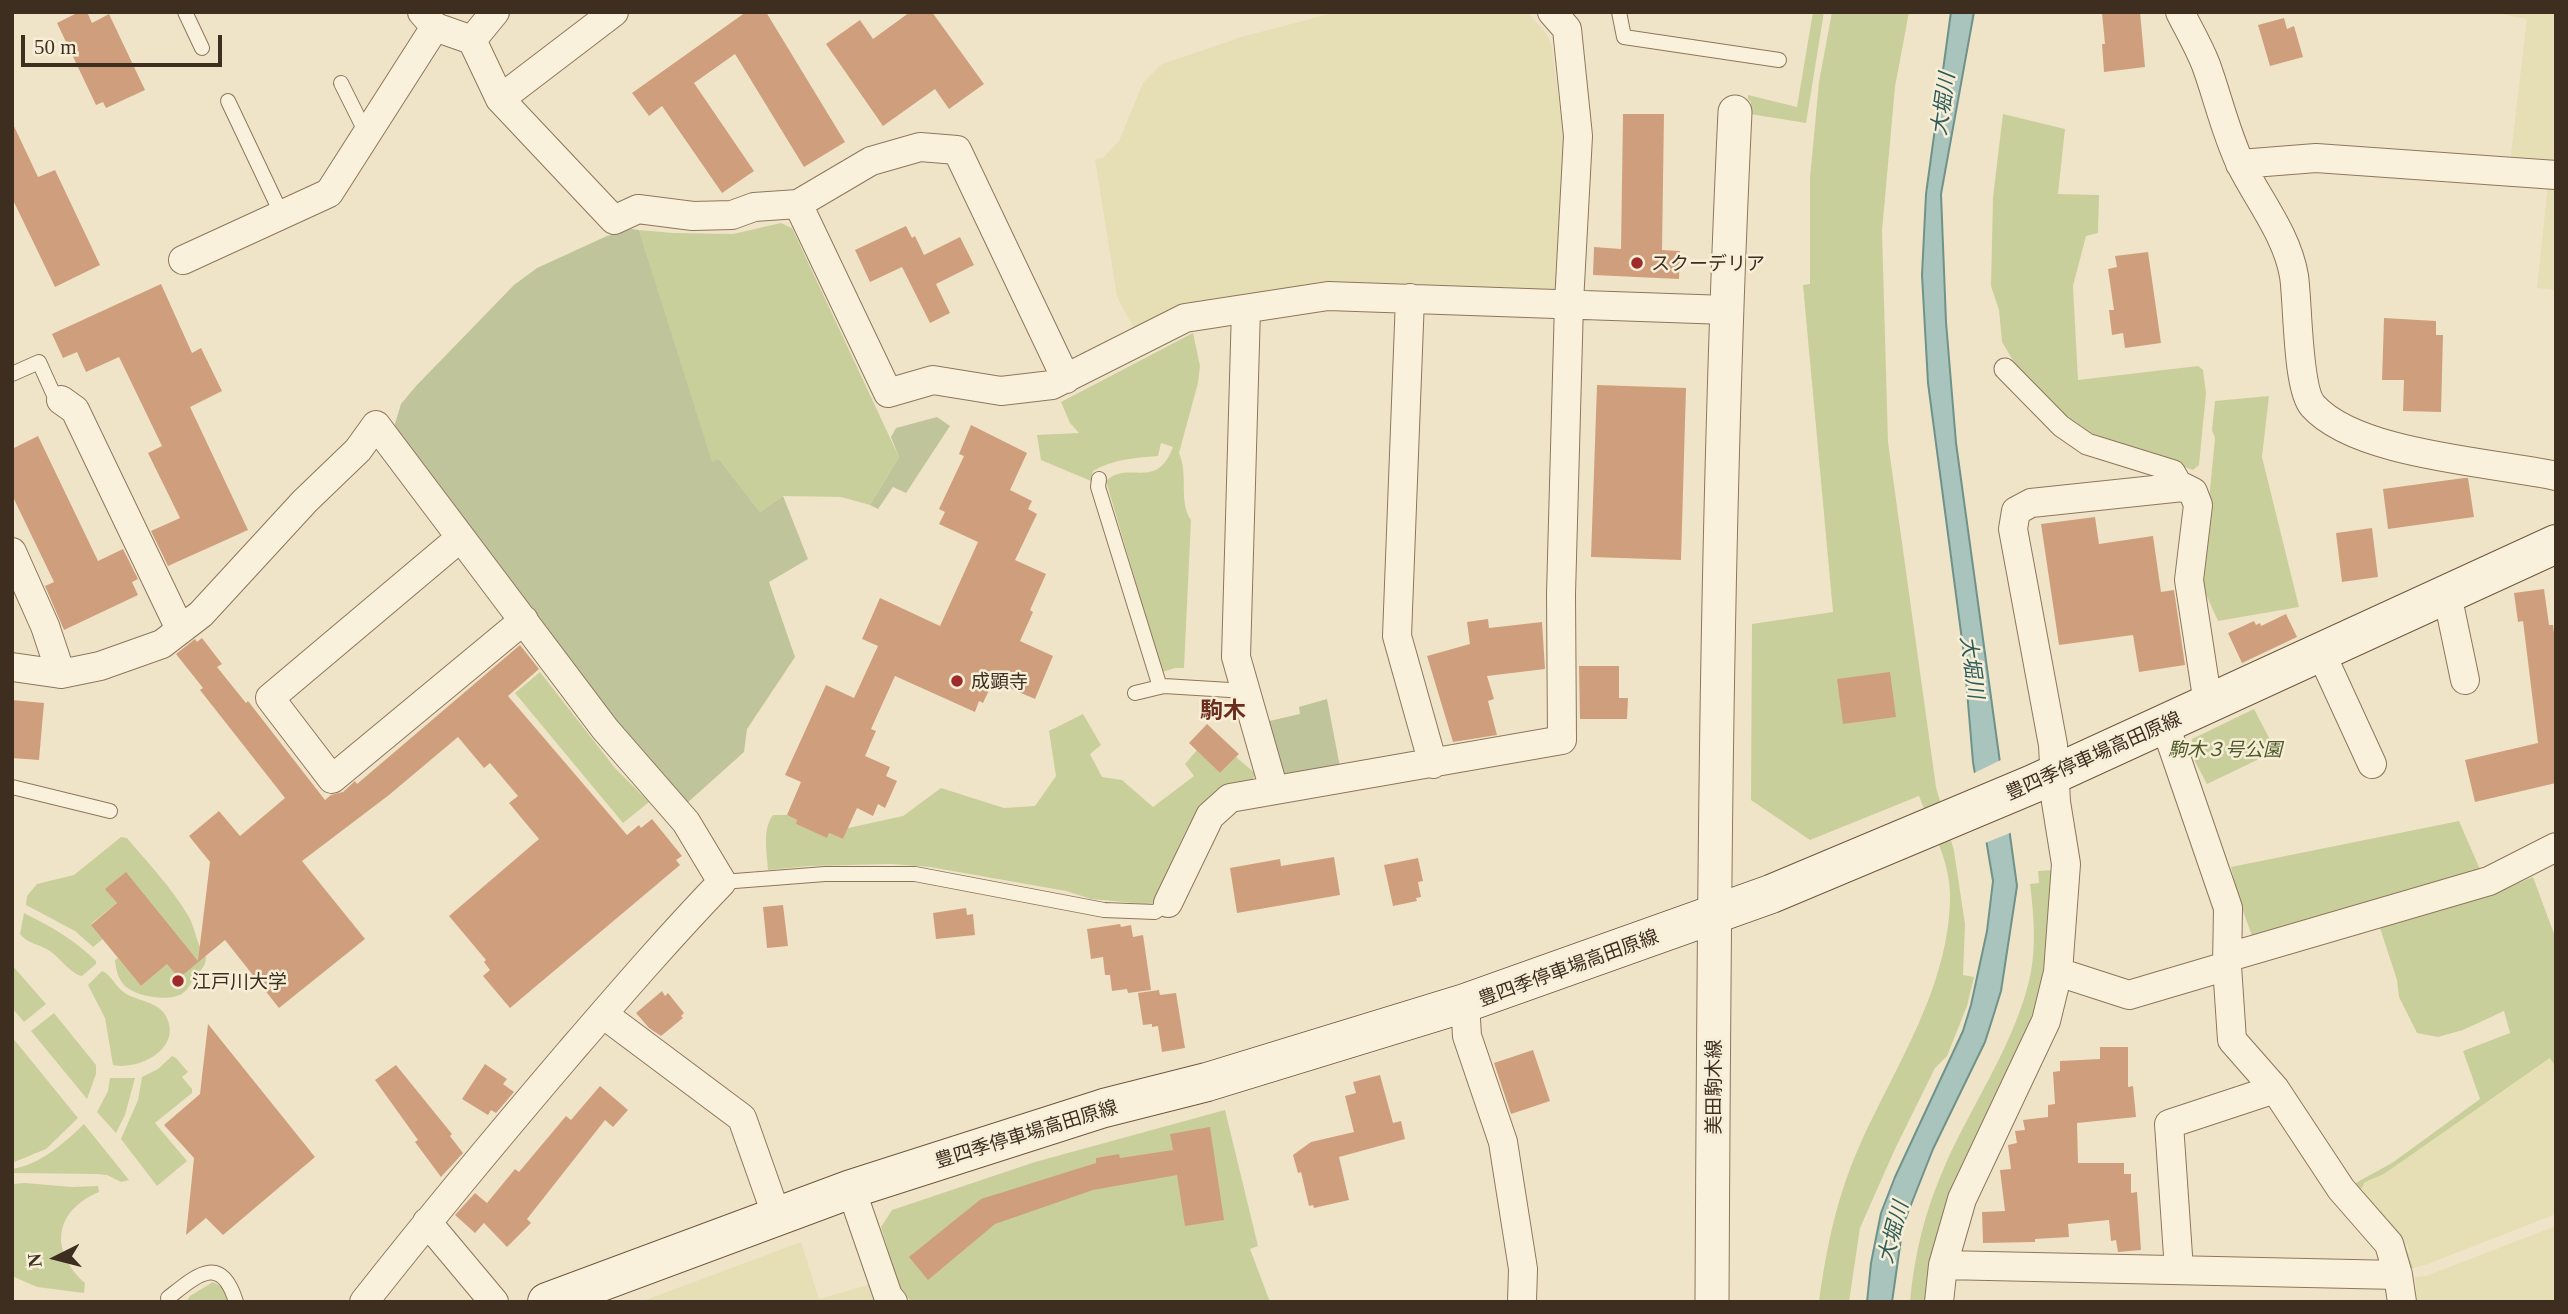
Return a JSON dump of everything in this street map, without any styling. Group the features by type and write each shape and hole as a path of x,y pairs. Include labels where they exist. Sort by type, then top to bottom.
{"main road":[{"name":"豊四季停車場高田原線","path":"547,1302 851,1189 1104,1108 1207,1082 1465,1003 1771,894 2044,780 2164,722 2556,544"}],"street":[{"path":"472,40 495,12"},
{"path":"500,99 614,12"},
{"path":"1168,903 1210,816 1230,798 1562,740 1561,594 1569,303 1578,136 1567,29 1552,12"},
{"path":"2180,12 2204,62 2240,164 2281,238 2294,274 2304,379 2311,405 2328,419 2381,442 2425,454 2556,476"},
{"path":"183,260 329,193 367,136 428,20 472,40 500,99 614,220 638,209 693,215 732,215 754,207 797,204 872,161 920,147 957,150 1066,379"},
{"name":"美田駒木線","path":"1712,1302 1714,915 1726,310 1735,112"},
{"path":"2240,164 2316,158 2556,175"},
{"path":"797,204 888,393 933,380 1001,391 1052,385 1185,317 1328,296 1726,310"},
{"path":"1410,298 1397,636 1433,764"},
{"path":"1246,309 1236,657 1274,790"},
{"path":"2006,369 2062,426 2087,444 2174,471 2183,487"},
{"path":"61,400 75,410 180,629"},
{"path":"12,667 61,674 100,666 162,644 201,614 305,501 358,450 376,425 605,729 686,822 722,882 669,936 427,1222 364,1302"},
{"path":"1939,1302 1943,1265 1962,1199 2046,1021 2059,972 2066,864 2044,780 2053,745 2013,529 2016,511 2031,503 2183,487 2193,492 2198,505 2189,580 2208,704"},
{"path":"460,538 270,698 332,779 524,620"},
{"path":"12,552 45,626 61,674"},
{"path":"2447,594 2465,680"},
{"path":"2321,653 2372,764"},
{"path":"1943,1265 2179,1270 2400,1288 2389,1244 2341,1189 2275,1089 2232,1040 2228,908 2164,722"},
{"path":"2059,972 2129,995 2489,881 2556,848"},
{"path":"1465,1003 1467,1036 1503,1142 1523,1269 1522,1302"},
{"path":"603,1014 742,1118 777,1217"},
{"path":"2179,1270 2169,1124 2275,1089"},
{"path":"851,1189 888,1296 893,1302"},
{"path":"427,1222 494,1302"}],"lane":[{"path":"185,12 202,48"},
{"path":"1619,12 1624,37 1779,60"},
{"path":"341,83 367,136"},
{"path":"228,101 282,215"},
{"path":"12,374 39,362 53,393 61,400"},
{"path":"1099,479 1098,487 1160,687"},
{"path":"1135,693 1160,687 1246,691"},
{"path":"12,787 110,811"},
{"path":"722,882 825,874 915,874 1104,910 1155,912 1168,903"},
{"path":"166,1300 199,1274 209,1271 224,1278 232,1289 236,1302"}],"shaded area":[{"path":"1337,12 1527,12 1547,34 1552,47 1564,143 1560,287 1551,295 1327,288 1137,334 1117,297 1095,159 1103,158 1119,141 1143,83 1162,64 1245,36"},
{"path":"2491,12 2556,12 2556,165 2510,162 2527,19"},
{"path":"2548,184 2556,185 2556,290 2537,288"},
{"path":"2551,1058 2556,1068 2556,1214 2413,1268 2408,1247 2361,1188 2365,1182 2384,1174"},
{"path":"2556,1226 2556,1302 2417,1302 2415,1277 2426,1276"},
{"path":"801,1242 819,1299 871,1284 877,1302 640,1302"}],"green space":[{"path":"1813,12 1824,12 1806,123 1750,114 1751,102 1748,95 1797,107"},
{"path":"1832,12 1909,12 1895,87 1882,231 1888,442 1936,787 1954,851 1965,924 1963,975 1974,977 1967,1006 1947,1056 1935,1068 1860,1228 1849,1302 1819,1302 1833,1223 1844,1184 1859,1147 1931,992 1948,927 1950,893 1943,856 1919,796 1810,840 1751,800 1752,624 1833,612 1803,285 1810,284 1810,178 1819,82"},
{"path":"2003,114 2065,129 2058,194 2099,195 2098,233 2086,236 2073,286 2078,380 2198,366 2203,370 2206,393 2199,465 2193,470 2091,433 2067,416 2018,369 2002,342 1999,310 1991,286 1993,197"},
{"path":"781,223 792,228 899,457 870,505 841,497 783,496 760,512 719,459 712,464 639,230 733,234"},
{"path":"631,229 639,230 712,462 719,459 760,512 783,496 808,559 769,582 795,657 747,729 744,752 686,804 637,756 394,427 401,404 416,386 514,285 537,268 607,236"},
{"path":"1193,333 1200,366 1179,453 1185,505 1191,520 1184,668 1162,672 1106,481 1115,475 1150,472 1159,468 1173,447 1161,443 1158,456 1108,464 1093,471 1091,481 1041,460 1037,435 1079,433 1070,423 1061,402"},
{"path":"2269,396 2262,457 2299,607 2218,621 2201,583 2215,438 2212,430 2215,401"},
{"path":"937,417 950,426 906,493 893,487 878,509 870,505 899,457 891,437 896,428"},
{"path":"540,672 615,768 649,802 623,823 515,693"},
{"path":"1327,699 1340,767 1289,777 1280,771 1265,722 1300,714 1299,707"},
{"name":"駒木３号公園","path":"2254,709 2276,751 2207,784 2190,752 2192,739"},
{"path":"1083,714 1101,745 1090,754 1102,777 1122,780 1153,807 1194,776 1185,764 1197,750 1220,773 1236,757 1256,774 1243,788 1214,799 1201,808 1188,826 1156,903 1091,899 1066,891 930,867 891,864 768,870 766,834 773,815 787,815 797,820 796,824 826,837 829,833 843,839 848,828 903,816 941,788 1004,808 1035,806 1056,776 1049,731"},
{"path":"2459,821 2482,874 2252,936 2231,867"},
{"path":"121,837 127,838 175,896 189,917 206,957 202,969 185,992 177,996 163,998 141,994 129,989 120,980 115,960 118,958 141,986 167,964 106,889 117,903 91,924 103,939 93,947 75,931 26,905 27,896 37,884 74,875"},
{"path":"2054,870 2044,966 2030,1023 2014,1063 1951,1193 1936,1239 1925,1302 1910,1302 1918,1248 1932,1197 1946,1163 2012,1031 2028,985 2034,947 2030,884 2039,883 2038,871"},
{"path":"2533,877 2556,939 2556,1068 2550,1058 2384,1174 2365,1182 2361,1189 2402,1235 2411,1268 2352,1185 2392,1163 2480,1099 2463,1051 2510,1033 2504,1011 2463,1030 2438,1037 2417,1033 2399,997 2397,980 2379,925 2501,890"},
{"path":"24,913 71,940 88,953 96,964 82,976 78,975 50,951 26,940 20,934"},
{"path":"12,965 46,1004 24,1022 12,1008"},
{"path":"102,971 125,993 156,1006 164,1013 169,1025 169,1036 165,1046 147,1060 124,1066 113,1065 105,1018 88,985"},
{"path":"54,1013 96,1065 96,1074 87,1099 31,1031"},
{"path":"12,1037 78,1118 46,1149 12,1163"},
{"path":"172,1056 188,1072 182,1077 192,1089 192,1093 155,1123 187,1161 157,1186 121,1139 138,1100 142,1077 158,1069"},
{"path":"110,1078 135,1078 125,1115 116,1133 97,1112 108,1091"},
{"path":"1225,1110 1258,1246 1250,1249 1270,1302 911,1302 899,1286 881,1227 892,1210 1035,1162"},
{"path":"84,1124 129,1180 121,1182 107,1175 96,1174 12,1173 12,1169 33,1163 51,1152"},
{"path":"12,1184 98,1186 99,1192 73,1210 65,1221 62,1233 66,1258 73,1271 85,1283 84,1293 37,1287 12,1276"},
{"path":"213,1282 226,1289 229,1302 186,1302 190,1296"}],"water":[{"name":"大堀川","path":"1951,12 1974,12 1941,194 1946,322 1956,443 2017,886 2001,991 1985,1042 1933,1149 1903,1225 1892,1302 1867,1302 1871,1263 1881,1213 1963,1031 1971,1005 1987,931 1993,881 1973,762 1964,655 1928,383 1922,275 1926,194"}],"pier":[{"path":"2005,758 2015,831 1985,843 1972,774"}],"building":[{"path":"79,12 87,12 92,23 109,14 145,90 106,108 103,102 96,105 57,23"},
{"path":"746,12 766,12 845,142 804,167 735,54 694,83 754,171 722,193 662,106 649,116 632,93"},
{"path":"910,12 932,12 984,84 949,109 935,89 883,126 826,44 860,20 873,39"},
{"path":"2140,12 2145,67 2104,72 2102,13"},
{"path":"2284,18 2287,29 2294,26 2303,57 2270,66 2258,25"},
{"path":"1623,114 1664,114 1662,250 1680,251 1679,279 1593,275 1594,247 1621,249"},
{"path":"12,122 38,177 55,170 100,265 55,287 12,198"},
{"path":"906,226 912,238 915,236 924,255 960,237 974,265 936,284 950,313 930,323 902,267 870,282 855,250"},
{"path":"2148,252 2161,343 2125,348 2123,333 2112,335 2109,310 2114,310 2108,269 2117,267 2115,256"},
{"path":"161,284 192,353 201,348 222,391 190,407 248,530 168,566 151,531 180,518 148,453 162,446 119,357 86,372 77,352 63,358 52,334"},
{"path":"2384,318 2436,321 2436,335 2443,335 2441,412 2403,411 2404,380 2382,380"},
{"path":"1597,385 1686,388 1681,560 1591,557"},
{"path":"971,425 1027,453 1010,490 1032,501 1028,509 1037,514 1015,560 1046,574 1020,641 1053,656 1035,699 1000,684 997,688 991,686 983,703 979,701 975,712 895,676 871,729 876,731 865,756 890,767 886,776 897,781 885,808 878,804 873,816 857,808 843,839 829,833 827,838 796,824 797,820 787,815 801,782 785,775 826,685 854,698 878,646 862,639 880,598 940,626 978,542 939,524 945,512 939,509 964,456 959,454"},
{"path":"38,436 98,561 123,549 138,579 132,582 138,595 64,630 45,586 54,582 12,495 12,449"},
{"path":"2468,478 2474,517 2388,529 2383,489"},
{"path":"2095,517 2099,544 2153,536 2161,592 2174,590 2185,665 2139,672 2133,635 2059,645 2041,524"},
{"path":"2372,528 2378,577 2342,582 2336,533"},
{"path":"2544,589 2556,650 2556,783 2475,802 2465,760 2538,743 2523,621 2518,622 2514,593"},
{"path":"2286,614 2297,637 2242,663 2228,633 2254,621 2261,626"},
{"path":"1488,619 1489,628 1542,622 1545,669 1487,676 1494,699 1488,701 1497,735 1453,742 1427,656 1470,644 1467,622"},
{"path":"202,638 222,664 217,667 246,703 248,701 325,800 331,795 343,792 355,781 357,784 520,645 539,669 508,696 627,835 652,819 682,856 676,860 680,865 510,1008 483,976 490,970 484,962 486,960 449,916 539,839 509,803 518,796 490,763 484,768 458,737 389,795 302,861 365,939 279,1008 225,940 179,978 167,964 141,986 91,925 117,903 105,889 126,872 198,961 210,862 189,836 219,811 240,836 285,798 200,690 203,688 176,654 195,639 197,642"},
{"path":"1579,666 1619,666 1619,698 1628,698 1627,719 1580,719"},
{"path":"1890,672 1896,717 1843,724 1837,679"},
{"path":"12,700 44,703 39,760 12,758"},
{"path":"1207,724 1239,754 1220,773 1189,743"},
{"path":"1334,857 1340,895 1237,913 1230,868 1280,859 1281,866"},
{"path":"1418,858 1423,881 1418,882 1421,897 1416,898 1417,901 1393,906 1384,865"},
{"path":"783,905 788,946 767,948 763,907"},
{"path":"966,908 967,915 973,914 975,935 936,939 933,913"},
{"path":"1120,924 1121,927 1131,925 1133,937 1143,935 1151,990 1128,993 1127,989 1112,991 1110,975 1105,975 1103,957 1091,959 1087,929"},
{"path":"1159,990 1160,995 1176,993 1185,1048 1162,1052 1158,1026 1143,1025 1138,993"},
{"path":"662,991 665,996 668,993 684,1013 681,1016 683,1018 661,1036 649,1028 636,1013"},
{"path":"208,1024 315,1157 223,1235 206,1218 186,1235 194,1158 164,1125 200,1094"},
{"path":"2100,1047 2128,1047 2128,1087 2133,1086 2136,1117 2077,1123 2078,1163 2124,1163 2124,1174 2131,1174 2131,1193 2137,1192 2141,1250 2118,1252 2116,1240 2111,1241 2109,1220 2068,1224 2069,1237 2035,1239 2035,1242 1983,1243 1982,1212 2005,1211 2000,1170 2011,1169 2008,1145 2017,1143 2015,1131 2025,1130 2023,1120 2048,1117 2048,1105 2055,1104 2053,1072 2060,1071 2060,1061 2100,1059"},
{"path":"1533,1050 1550,1101 1511,1114 1494,1063"},
{"path":"485,1064 507,1079 503,1084 514,1092 496,1113 491,1110 488,1115 462,1099"},
{"path":"396,1065 452,1134 450,1136 463,1153 441,1177 375,1080"},
{"path":"1380,1075 1393,1123 1401,1121 1405,1139 1339,1157 1349,1200 1314,1208 1313,1205 1309,1206 1301,1172 1298,1173 1293,1155 1311,1142 1354,1132 1345,1096 1356,1093 1353,1082"},
{"path":"600,1086 628,1110 613,1127 605,1120 527,1219 531,1223 507,1247 484,1223 475,1233 455,1215 475,1193 487,1203 515,1169 519,1172 566,1116 571,1120"},
{"path":"1210,1127 1224,1220 1185,1226 1177,1175 1093,1190 995,1224 928,1280 909,1257 981,1199 1096,1163 1096,1158 1119,1154 1120,1158 1173,1150 1170,1134"}],"place":[{"name":"スクーデリア","path":"1637,263"},
{"name":"成顕寺","path":"957,681"},
{"name":"江戸川大学","path":"178,981"}],"district":[{"name":"駒木","path":"1223,709"}]}
